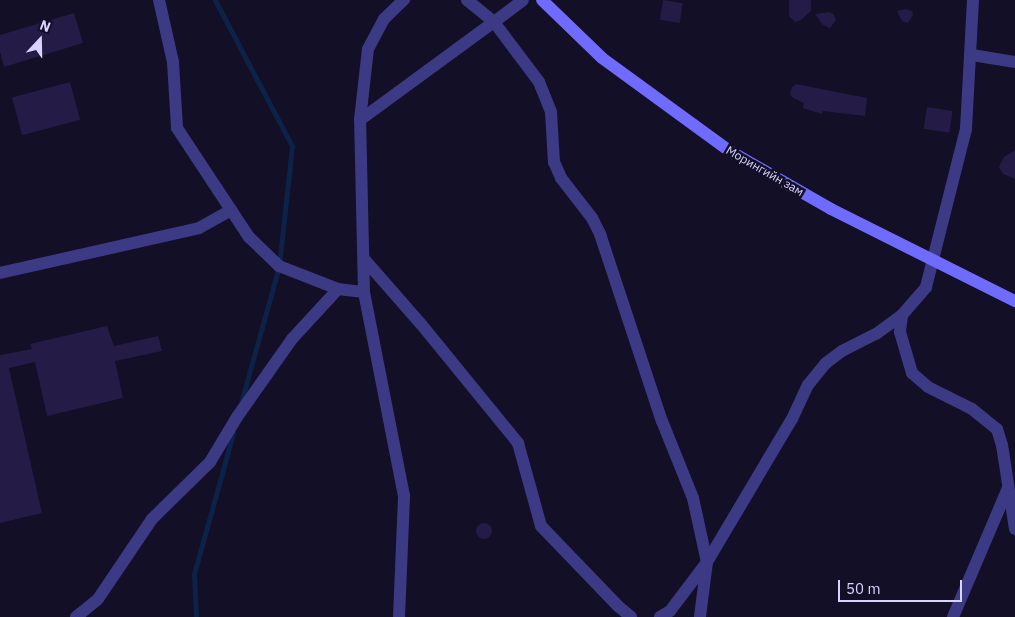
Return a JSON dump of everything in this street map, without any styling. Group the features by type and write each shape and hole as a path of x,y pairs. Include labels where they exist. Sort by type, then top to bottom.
{"main road":[{"name":"Морингийн зам","path":"542,0 602,58 728,150 831,209 1015,301"}],"street":[{"path":"159,0 173,62 177,128 249,237 279,266 338,289 364,292"},
{"path":"399,617 404,496 364,292 360,120 368,49 384,19 404,0"},
{"path":"467,0 494,22 539,82 551,112 554,162 562,178 592,218 600,234 662,420 693,498 707,562 700,617"},
{"path":"360,120 523,0"},
{"path":"660,617 670,611 707,562 792,419 808,385 826,363 842,351 876,334 902,315 926,287 966,129 972,55 973,0"},
{"path":"972,55 1015,62"},
{"path":"0,273 199,228 231,210"},
{"path":"364,259 421,324 518,443 541,526 618,606 631,617"},
{"path":"76,617 98,599 152,519 210,462 292,339 338,289"},
{"path":"902,315 900,332 912,373 928,387 972,409 996,429 1002,445 1015,529"},
{"path":"953,617 1008,487"}],"building":[{"path":"663,0 683,3 680,23 660,20"},
{"path":"789,0 811,0 811,11 801,20 795,22 789,16"},
{"path":"906,9 912,11 913,15 908,23 902,21 897,11"},
{"path":"829,12 833,14 836,20 830,28 823,25 815,14"},
{"path":"74,13 83,43 4,67 0,52 0,35"},
{"path":"70,82 80,120 22,135 12,98"},
{"path":"796,84 867,98 865,116 823,111 822,114 803,108 804,103 793,98 790,94 792,87"},
{"path":"927,107 953,111 949,133 924,129"},
{"path":"1015,150 1015,179 1003,174 999,167 1004,157"},
{"path":"107,326 114,346 158,336 162,351 115,361 123,398 47,416 35,362 9,368 42,513 0,523 0,355 32,349 30,344"},
{"path":"484,523 492,531 484,539 476,531"}],"waterway":[{"path":"215,0 292,146 279,266 241,403"},
{"path":"196,617 194,574 233,433"}]}
